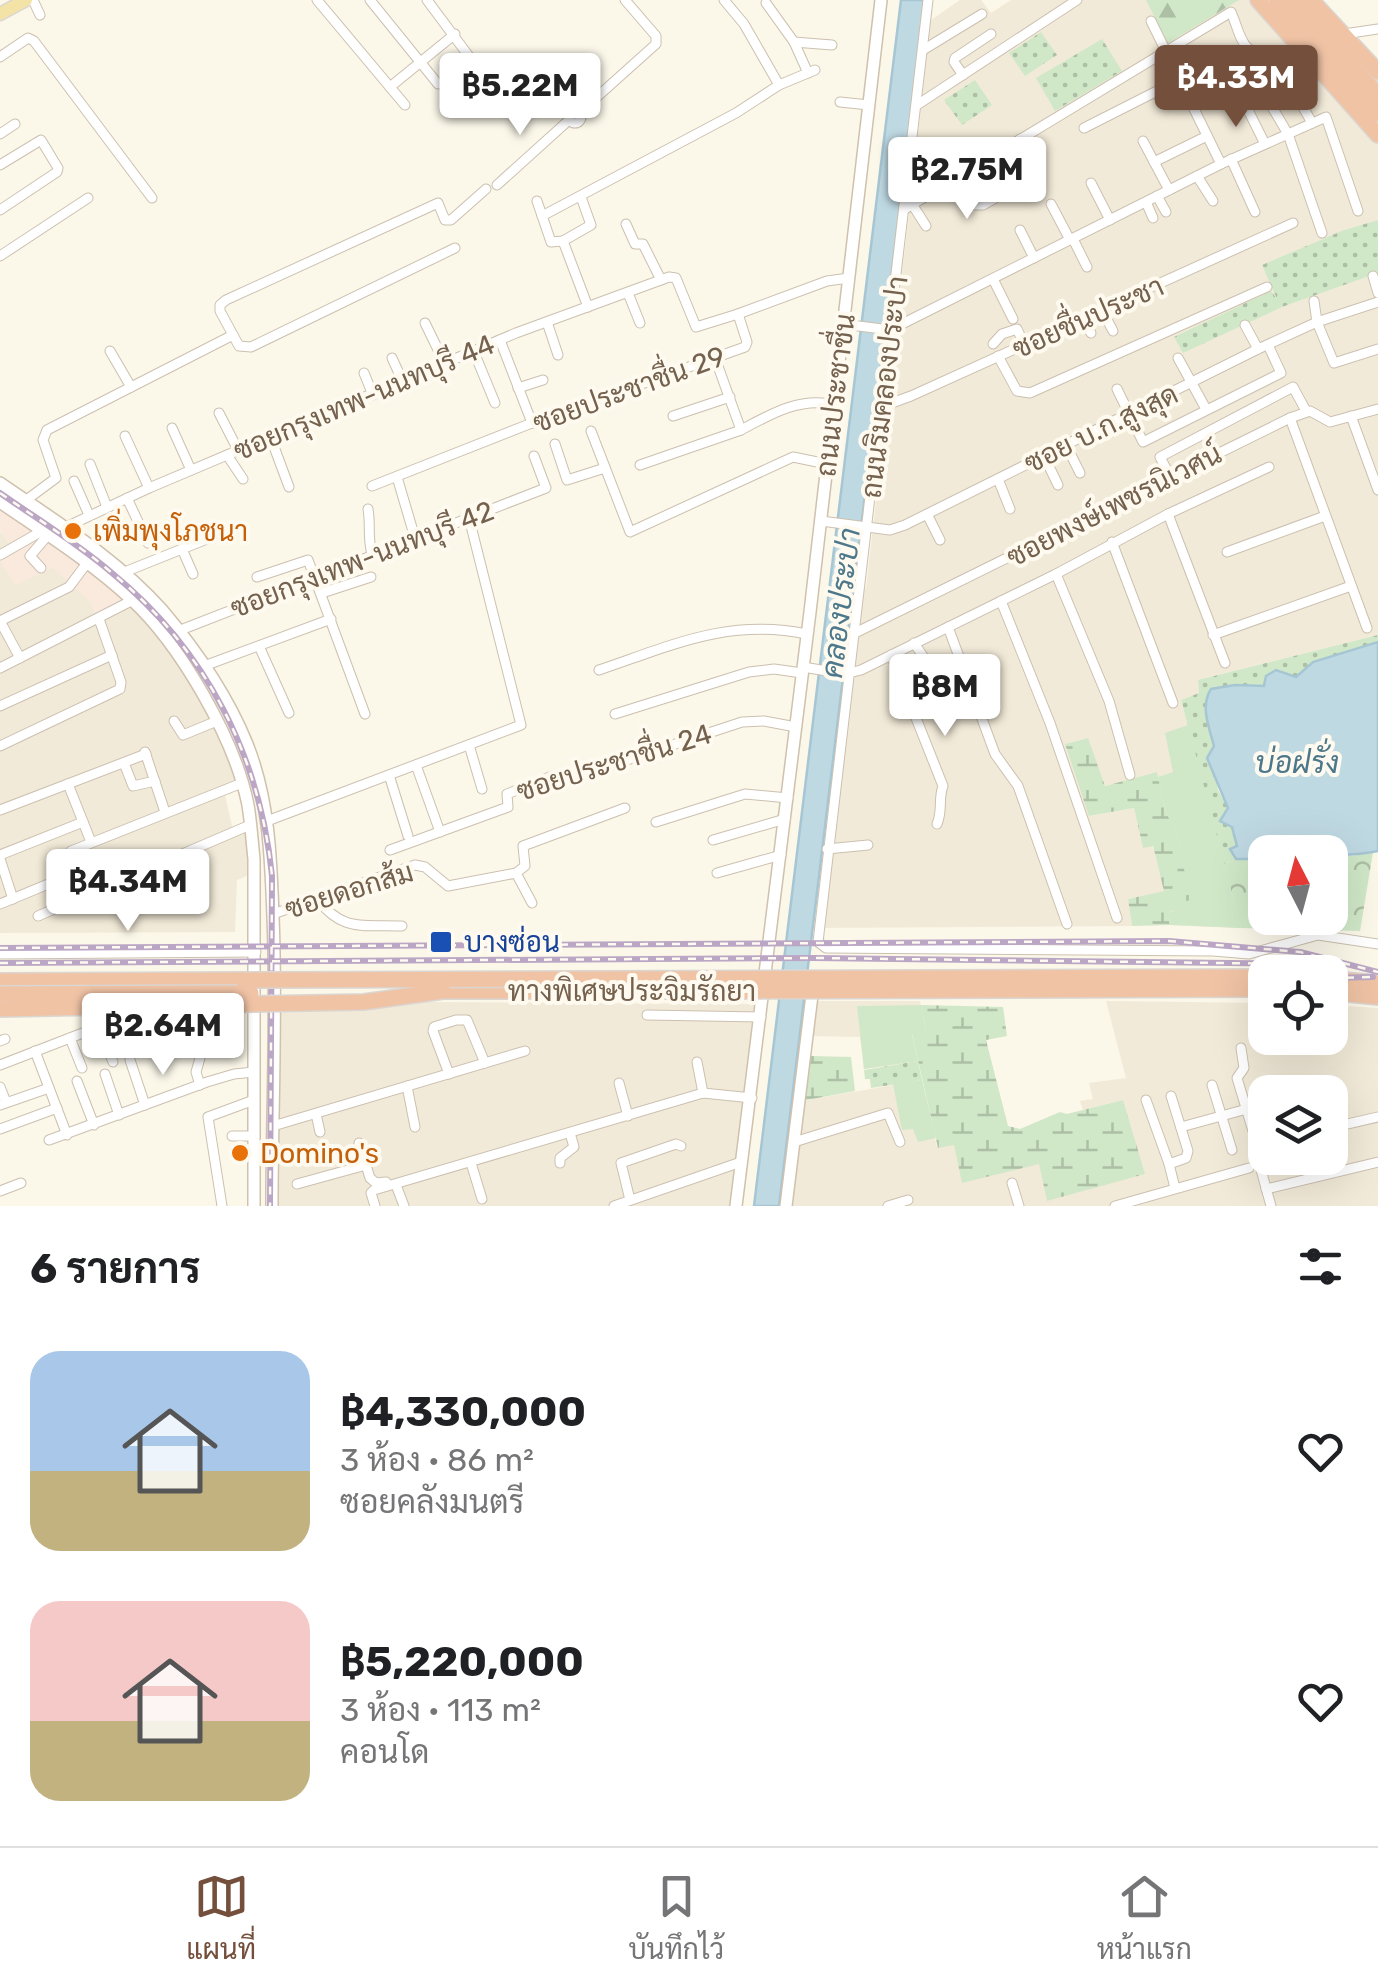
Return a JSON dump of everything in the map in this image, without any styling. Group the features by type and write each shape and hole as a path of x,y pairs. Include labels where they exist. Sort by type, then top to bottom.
{"highway":[{"path":"1258,0 1378,136"},
{"path":"1277,0 1378,114"},
{"path":"1294,0 1378,95"},
{"path":"1310,0 1378,72"},
{"name":"ทางพิเศษประจิมรัถยา","path":"0,981 1248,976"},
{"path":"1348,980 1378,983"},
{"name":"ทางพิเศษประจิมรัถยา","path":"0,993 1248,989"},
{"path":"0,1009 364,1002 443,991"},
{"path":"1348,994 1378,997"}],"main road":[{"path":"0,6 12,0"},
{"path":"0,14 29,0"},
{"name":"ถนนประชาชื่น","path":"736,1206 807,634 827,522 827,464 849,325 848,278 881,0"},
{"path":"0,483 87,545 162,610 220,687 248,746 267,821 273,914 272,1206"},
{"path":"0,502 83,560 151,619 205,695 242,783 250,826 256,952 254,1206"},
{"path":"83,560 80,549 87,545"},
{"path":"216,720 232,711"},
{"path":"786,1206 814,980"},
{"path":"0,993 764,996"},
{"path":"254,1182 272,1183"}],"street":[{"path":"29,0 40,15"},
{"path":"317,0 405,105"},
{"path":"370,0 438,84"},
{"path":"427,0 468,55"},
{"path":"455,248 251,346 239,346 220,311 226,300 438,203 444,220 452,220 570,120 572,112 579,112 656,44 656,36 625,0"},
{"path":"724,0 744,24 779,85"},
{"name":"ถนนริมคลองประปา","path":"928,0 909,206 888,330 817,936 826,948 1194,950 1249,954 1318,936 1378,944"},
{"path":"917,105 1078,0"},
{"path":"542,216 736,113 779,85 811,72 766,3"},
{"path":"926,226 909,206 1230,12 1234,14 1238,35 1255,55 1275,56 1312,123"},
{"path":"923,50 982,14"},
{"path":"1151,21 1207,136 1255,212"},
{"path":"1342,34 1378,29"},
{"path":"390,87 455,34"},
{"path":"964,75 955,58 992,34"},
{"path":"0,57 28,38 34,41 152,198"},
{"path":"794,42 832,45"},
{"path":"1084,128 1234,52"},
{"path":"1280,64 1254,78 1288,134 1322,234"},
{"path":"1242,98 1264,144"},
{"path":"840,102 869,106"},
{"path":"849,325 888,330 1226,162 1326,117 1358,211"},
{"path":"0,134 15,124"},
{"path":"1154,162 1207,136"},
{"path":"0,166 40,140 58,170 0,210"},
{"path":"1020,140 1035,162"},
{"path":"1143,141 1169,190"},
{"path":"1198,176 1213,201"},
{"path":"958,177 976,204 998,196"},
{"path":"1091,182 1110,220"},
{"path":"1142,190 1166,212"},
{"path":"537,201 551,242 592,225 581,197"},
{"path":"0,256 88,198"},
{"path":"1150,200 1153,218"},
{"path":"1051,204 1087,267"},
{"path":"626,224 635,244 644,244 665,278 676,278 696,327 738,314"},
{"name":"ซอยชื่นประชา","path":"881,402 889,404 911,396 1293,224"},
{"path":"1020,230 1034,258"},
{"path":"563,240 588,307"},
{"path":"1373,276 1378,293"},
{"name":"ซอยกรุงเทพ-นนทบุรี 44","path":"64,528 148,488 500,340 665,278"},
{"name":"ซอยประชาชื่น 29","path":"372,486 747,345 738,314 827,280 848,278"},
{"path":"993,279 1013,318"},
{"path":"998,356 1016,392 1030,393 1267,287"},
{"path":"628,293 640,323"},
{"path":"1314,301 1334,363 1378,349"},
{"name":"ซอย บ.ก.สูงสุด","path":"827,522 890,530 1264,347 1318,322 1378,302"},
{"path":"1102,310 1112,332"},
{"path":"1083,319 1091,332"},
{"path":"547,322 558,355"},
{"path":"425,323 445,364"},
{"path":"1117,390 1143,442 1281,372 1246,326"},
{"path":"992,344 1002,334 1017,329 1024,344"},
{"path":"25,500 56,478 43,440 47,430 234,335"},
{"path":"500,340 532,423"},
{"path":"110,352 131,387"},
{"path":"474,352 495,404"},
{"path":"392,358 403,382"},
{"path":"715,358 741,430"},
{"path":"1178,358 1206,409"},
{"path":"364,372 373,395"},
{"path":"518,388 543,380"},
{"path":"1170,476 1160,457 1293,388 1306,411"},
{"path":"911,396 916,407"},
{"path":"673,416 730,397"},
{"path":"640,464 741,430 755,420 807,402 834,405"},
{"name":"ซอยพงษ์เพชรนิเวศน์","path":"853,634 1306,411 1330,422 1378,408"},
{"path":"219,413 238,450"},
{"path":"1351,416 1375,473 1378,490"},
{"path":"1290,418 1366,628"},
{"path":"172,428 191,470"},
{"path":"592,430 630,532 792,457 827,464"},
{"path":"125,436 148,488"},
{"path":"270,436 289,487"},
{"path":"555,444 566,480 605,468"},
{"path":"1066,445 1080,472"},
{"path":"227,455 243,479"},
{"name":"ซอยกรุงเทพ-นนทบุรี 42","path":"178,631 546,488 534,456"},
{"path":"1044,456 1058,485"},
{"path":"90,464 107,507"},
{"path":"615,714 749,672 818,669 847,674 1269,467"},
{"path":"397,477 415,538"},
{"path":"998,479 1010,508"},
{"path":"74,480 89,515"},
{"path":"127,498 148,543"},
{"path":"368,509 370,524 366,533 372,555"},
{"path":"927,514 940,540"},
{"path":"1168,514 1225,663"},
{"path":"1227,552 1325,516"},
{"path":"267,821 522,723 469,518"},
{"path":"0,555 45,533"},
{"path":"42,568 27,558 45,533"},
{"path":"122,573 212,537"},
{"path":"1112,542 1172,702"},
{"path":"182,549 192,574"},
{"path":"20,658 0,621 69,586 83,560"},
{"path":"257,576 305,560 310,563 366,714"},
{"path":"1056,574 1108,702 1130,775"},
{"path":"322,592 371,576"},
{"path":"1214,636 1351,586"},
{"path":"0,668 132,600"},
{"path":"1002,601 1050,723 1118,918"},
{"path":"0,746 122,686 98,618"},
{"path":"204,666 331,619"},
{"path":"948,627 995,754 1018,786 1067,924"},
{"path":"600,670 729,630 775,628 807,634"},
{"path":"914,644 929,665"},
{"path":"259,646 288,713"},
{"path":"0,706 112,655"},
{"path":"891,655 943,786 942,812 937,824"},
{"path":"174,721 183,735 216,720"},
{"name":"ซอยประชาชื่น 24","path":"390,850 508,807 507,794 552,776 566,780 742,722 756,720 796,727"},
{"path":"469,745 482,789"},
{"path":"0,810 145,752 165,812"},
{"path":"124,763 134,786 155,780"},
{"path":"416,765 440,832"},
{"path":"390,775 408,836"},
{"path":"0,904 70,875 69,852 242,783"},
{"path":"68,784 91,842"},
{"path":"656,822 745,794 788,798"},
{"path":"532,904 516,874 525,866 523,846 624,808"},
{"path":"713,840 785,819"},
{"path":"13,899 0,857 82,822"},
{"path":"38,916 250,826"},
{"path":"828,850 868,844"},
{"path":"716,873 781,855"},
{"name":"ซอยดอกส้ม","path":"273,914 414,864 425,867 448,886 516,874"},
{"path":"128,876 137,896"},
{"path":"317,899 334,919 344,923 402,926"},
{"path":"0,954 256,952"},
{"path":"180,991 176,1019 184,1032 226,1033 234,1040"},
{"path":"647,1016 762,1017"},
{"path":"0,1064 116,1021 176,1019"},
{"path":"449,1074 433,1031 434,1027 456,1020 467,1020 485,1063"},
{"path":"100,1026 113,1062"},
{"path":"70,1038 82,1068"},
{"path":"1241,1048 1244,1068 1237,1078 1248,1114"},
{"path":"273,1126 526,1050"},
{"path":"35,1051 67,1135"},
{"path":"200,1058 196,1072 200,1085"},
{"path":"130,1060 146,1105"},
{"path":"697,1062 703,1093"},
{"path":"50,1140 200,1085 254,1072"},
{"path":"105,1074 119,1115"},
{"path":"77,1082 94,1125"},
{"path":"619,1083 628,1116"},
{"path":"1212,1084 1232,1150"},
{"path":"406,1086 415,1127"},
{"path":"2,1097 49,1088"},
{"path":"376,1206 374,1190 393,1183 703,1093 752,1098"},
{"path":"1169,1164 1188,1155 1170,1096"},
{"path":"222,1206 208,1117 254,1100"},
{"path":"1146,1100 1175,1188"},
{"path":"0,1129 57,1108"},
{"path":"1181,1127 1246,1108"},
{"path":"794,1142 888,1113 900,1142"},
{"path":"316,1114 320,1132"},
{"path":"1348,1124 1378,1117"},
{"path":"560,1163 560,1158 574,1147 570,1133"},
{"path":"232,1136 254,1136"},
{"path":"359,1143 374,1182 393,1183"},
{"path":"630,1200 622,1163 676,1144 681,1146"},
{"path":"614,1206 742,1162"},
{"path":"1266,1189 1378,1162"},
{"path":"472,1163 482,1199"},
{"path":"297,1184 366,1165"},
{"path":"1115,1206 1248,1168"},
{"path":"1262,1175 1271,1206"},
{"path":"0,1190 21,1183"},
{"path":"393,1183 404,1206"},
{"path":"1012,1183 1019,1206"},
{"path":"888,1206 908,1200"}],"shaded area":[{"path":"960,0 981,0 991,13 1011,0 1253,0 1378,125 1378,220 1344,230 1282,307 1378,273 1378,635 1198,680 1199,693 1181,700 1241,928 1170,925 1166,812 1157,773 1104,786 1087,738 1065,744 1090,816 1134,808 1143,847 1152,845 1165,891 1128,899 1132,926 813,928 854,588 866,588 931,20"},
{"path":"0,507 97,573 127,601 97,616 88,599 53,568 15,585 0,561 15,551 0,530"},
{"path":"0,531 16,551 53,568 89,599 127,601 167,648 196,692 237,781 223,786 234,835 248,831 251,874 237,880 235,932 0,933"},
{"path":"280,1001 755,1004 730,1206 279,1206"},
{"path":"814,1001 920,1001 926,1031 912,1035 918,1061 864,1069 860,1037 811,1036"},
{"path":"1106,1001 1248,1003 1248,1055 1348,1055 1348,1006 1378,1008 1378,1206 790,1206 801,1101 922,1080 937,1147 954,1144 1039,1163 1048,1201 1123,1100 1083,1110 1080,1101 1093,1099 1089,1083 1126,1078"}],"green space":[{"path":"1146,0 1239,0 1168,43"},
{"path":"1041,32 1057,55 1025,76 1009,53"},
{"path":"1102,39 1122,71 1055,111 1036,78"},
{"path":"975,80 992,105 962,125 944,100"},
{"path":"1378,220 1378,273 1282,307 1183,353 1174,337 1271,291 1277,299 1262,265"},
{"path":"1378,635 1378,642 1313,662 1296,677 1265,686 1235,685 1206,714 1218,790 1228,808 1237,847 1231,850 1236,859 1224,864 1181,700 1199,693 1198,680"},
{"path":"1188,725 1241,928 1170,925 1167,913 1174,911 1173,905 1190,900 1178,837 1166,812 1158,777 1173,772 1165,733"},
{"path":"1088,738 1105,786 1157,772 1166,812 1178,837 1191,901 1168,913 1170,925 1132,926 1128,899 1164,891 1153,846 1143,848 1134,808 1089,816 1065,744"},
{"path":"1373,852 1360,931 1348,931 1348,856"},
{"path":"1248,859 1248,928 1241,928 1224,864"},
{"path":"921,1005 1003,1007 1007,1036 986,1040 1008,1126 1020,1129 1060,1112 1067,1114 1123,1100 1145,1174 1047,1201 1039,1164 962,1183 954,1145 938,1148 912,1034 926,1031"},
{"path":"921,1005 926,1031 912,1035 918,1061 864,1069 857,1006"},
{"path":"810,1056 851,1057 855,1091 801,1101"},
{"path":"918,1061 922,1080 871,1088 870,1079 865,1079 864,1070"},
{"path":"922,1080 936,1138 918,1142 913,1129 902,1130 893,1084"}],"water":[{"name":"คลองประปา","path":"901,0 925,0 779,1206 754,1206"},
{"name":"บ่อฝรั่ง","path":"1378,642 1378,851 1348,854 1348,835 1248,835 1248,859 1236,859 1230,849 1237,846 1232,827 1220,821 1228,808 1207,758 1214,746 1206,709 1208,696 1211,689 1264,686 1266,676 1276,670 1296,677 1313,662"}],"railway":[{"path":"0,493 85,552 145,603 201,671 241,748 266,832 272,876 270,1206"},
{"path":"0,948 1169,941 1300,952 1378,972"},
{"path":"0,963 814,958 1248,963"},
{"path":"1348,978 1373,977"}],"place":[{"name":"เพิ่มพุงโภชนา","path":"73,531"},
{"name":"บางซ่อน","path":"441,942"},
{"name":"Domino's","path":"240,1153"}]}
